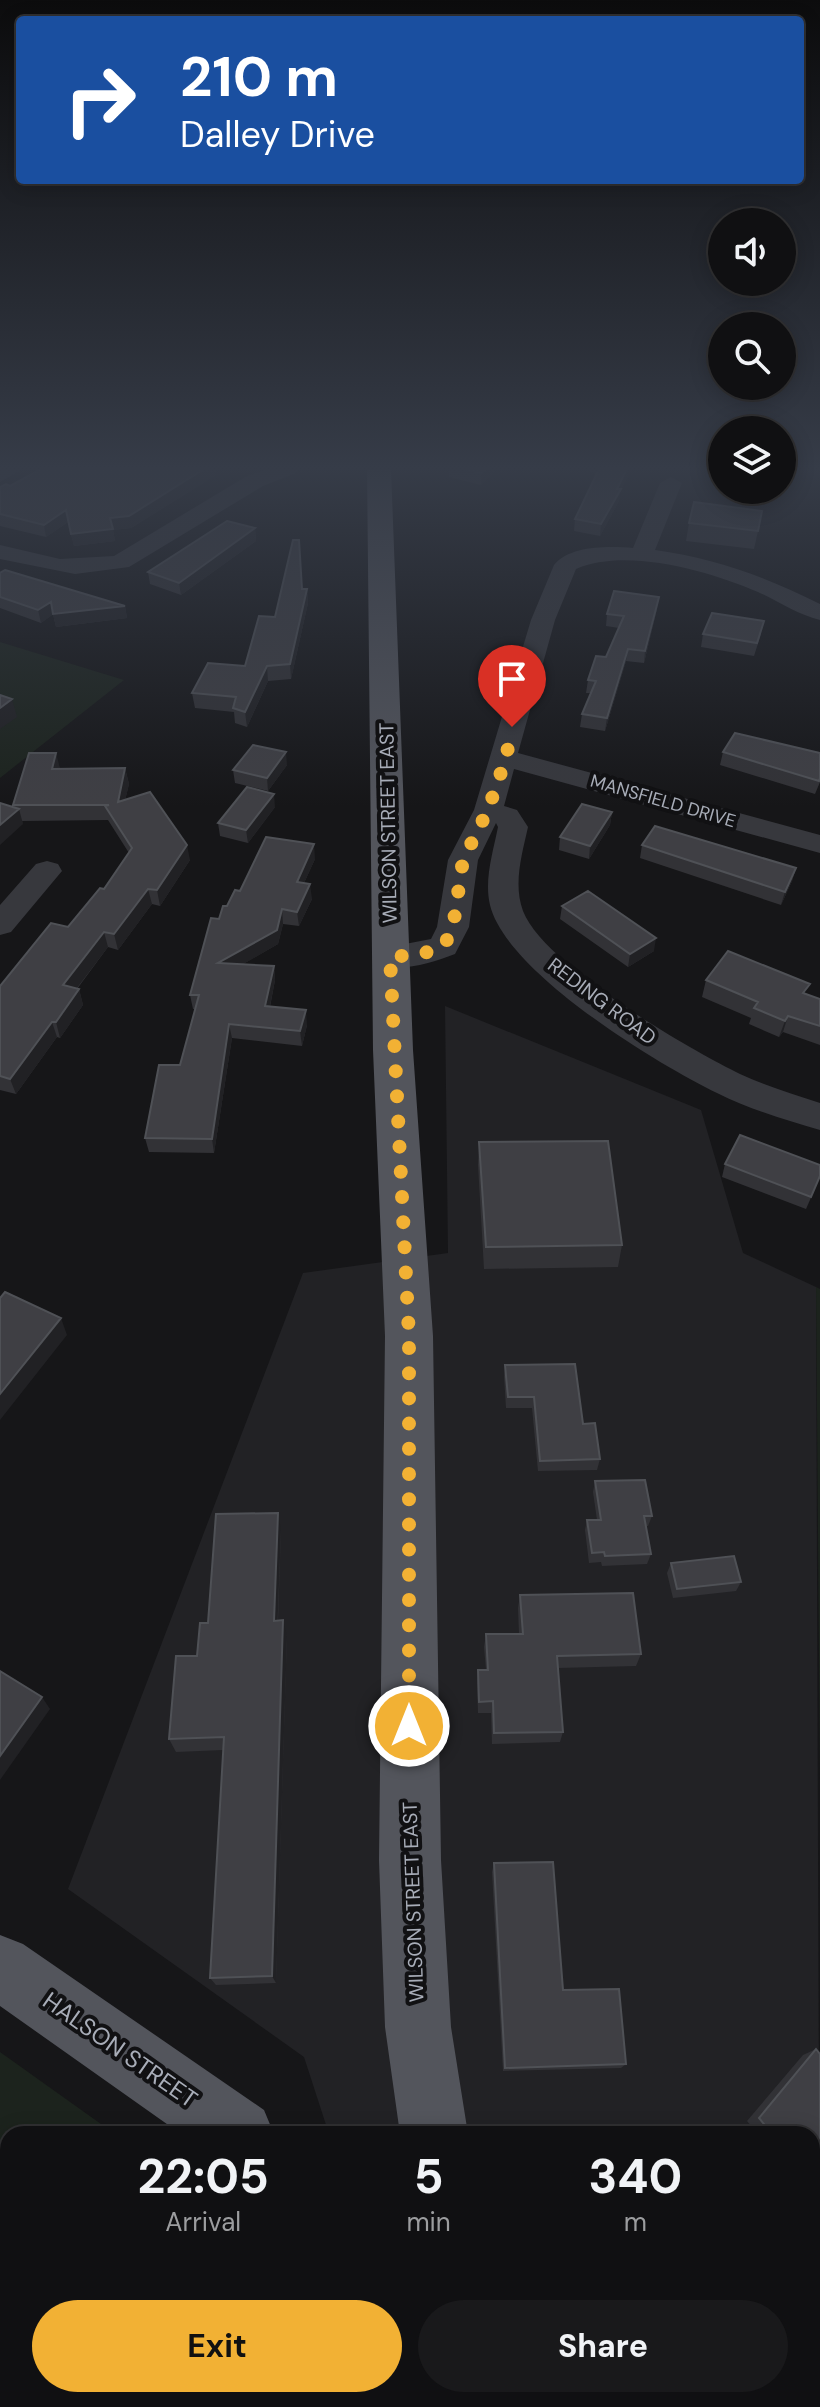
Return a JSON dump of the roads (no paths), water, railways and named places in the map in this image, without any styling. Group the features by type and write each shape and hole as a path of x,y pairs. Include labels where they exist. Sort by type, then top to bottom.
{"main road":[{"name":"WILSON STREET EAST","path":"386,581 390,957 409,1336 410,1860 418,2027 433,2126"},
{"name":"HALSON STREET","path":"0,1967 229,2126"}],"street":[{"path":"390,957 422,954 444,946 453,927 463,860 488,810 506,758 543,620 559,581"},
{"path":"750,581 820,613"},
{"name":"MANSFIELD DRIVE","path":"506,758 820,844"},
{"name":"REDING ROAD","path":"488,810 507,816 513,827 503,877 509,916 528,943 569,981 661,1046 729,1084 820,1117"},
{"path":"0,925 47,871"}]}
